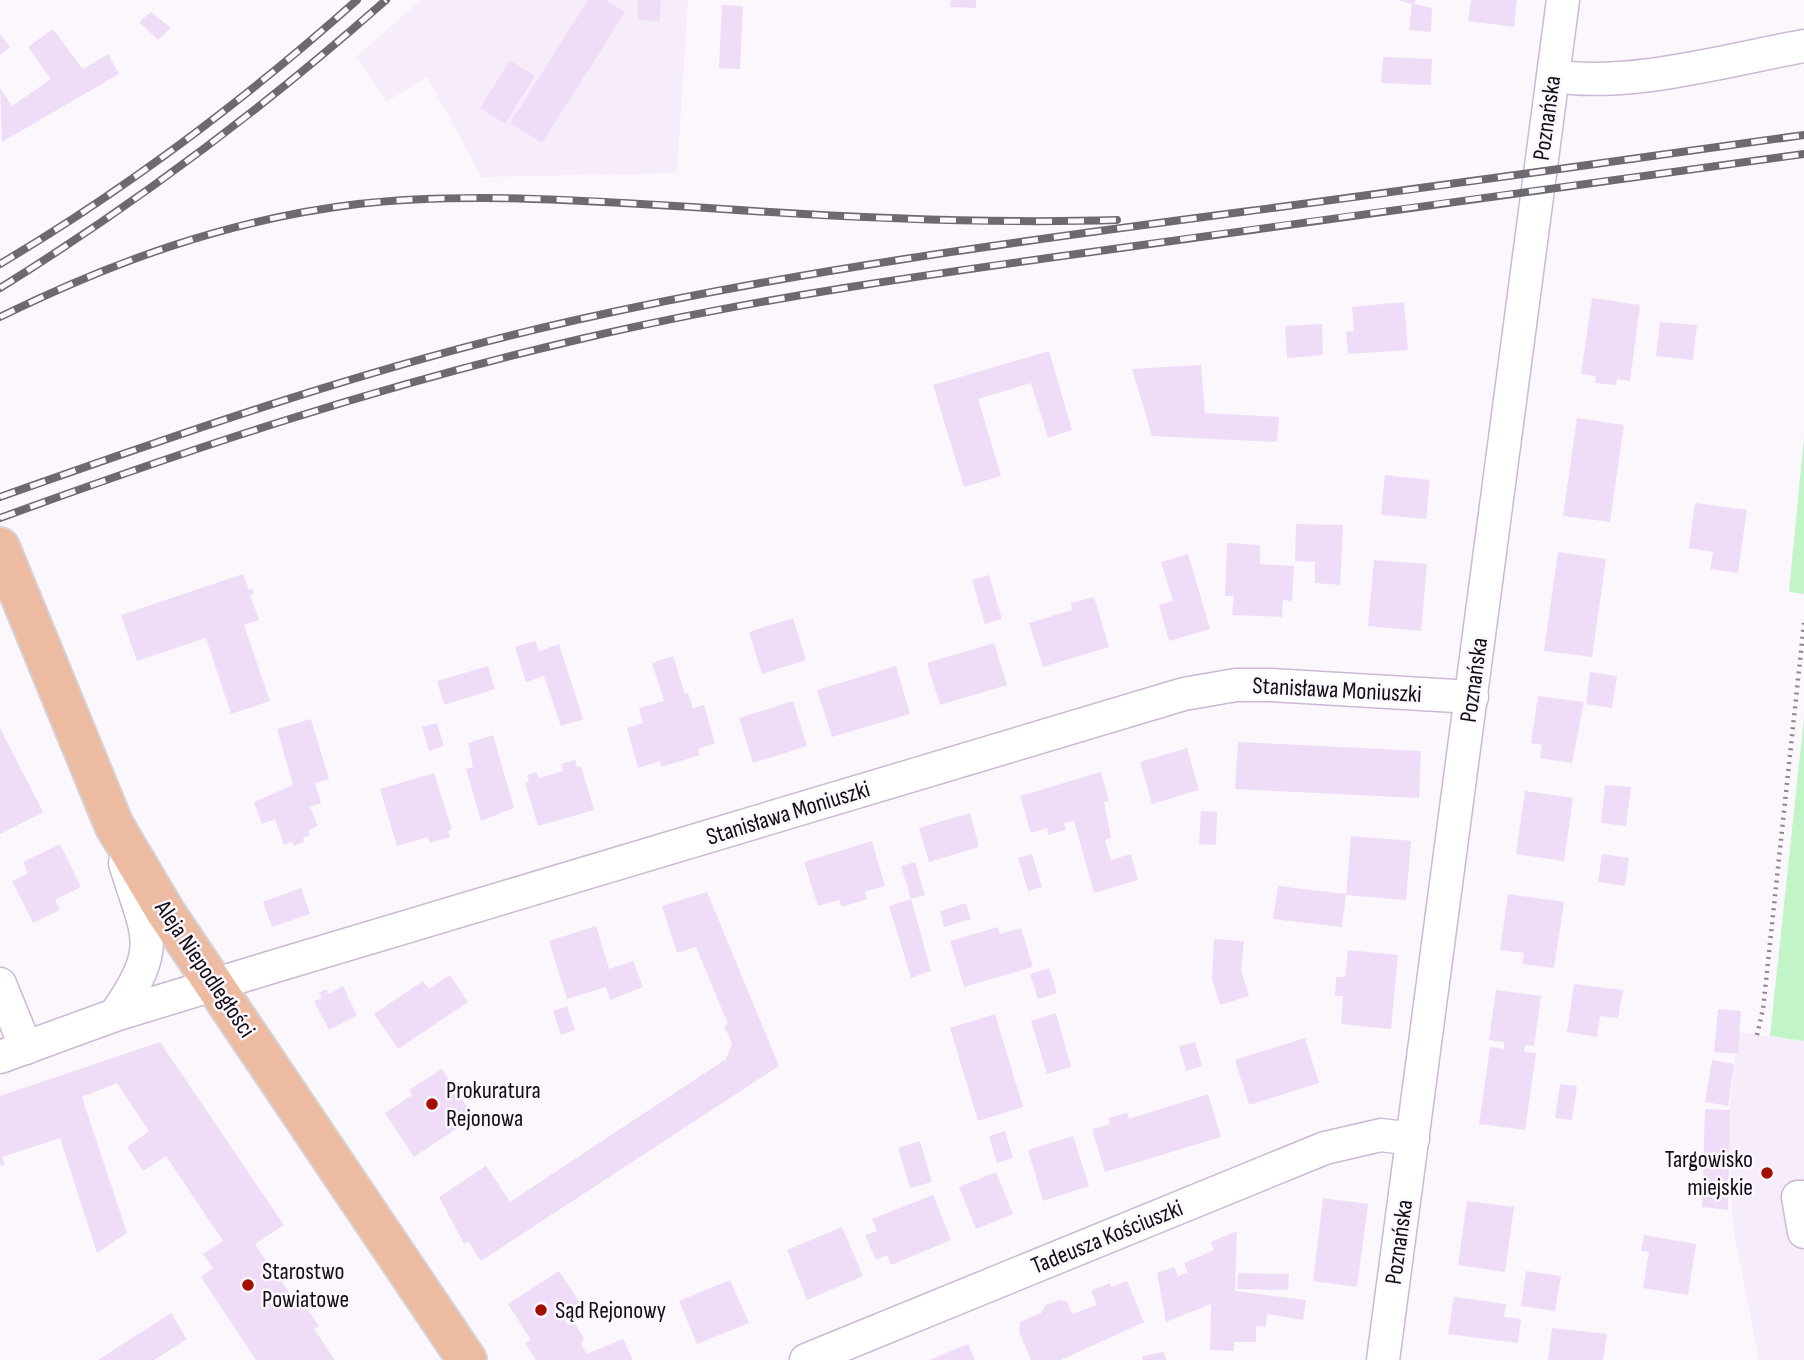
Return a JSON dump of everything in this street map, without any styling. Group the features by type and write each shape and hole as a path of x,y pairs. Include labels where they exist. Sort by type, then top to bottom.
{"main road":[{"name":"Aleja Niepodległości","path":"0,547 114,825 166,913 467,1360"}],"street":[{"name":"Poznańska","path":"1383,1360 1563,0"},
{"path":"1553,76 1583,80 1668,71 1804,46"},
{"name":"Stanisława Moniuszki","path":"13,1052 115,1015 1184,694 1236,685 1271,685 1472,697"},
{"path":"114,825 149,939 148,956 142,973 115,1015"},
{"path":"0,984 13,1052"},
{"name":"Tadeusza Kościuszki","path":"806,1360 842,1353 1325,1148 1381,1135 1413,1139"},
{"path":"1804,1197 1798,1197 1804,1231"}],"path":[{"path":"1757,1035 1763,1009 1804,623"}],"shaded area":[{"path":"421,0 688,0 677,173 482,177 427,77 386,102 357,56"},
{"name":"Targowisko miejskie","path":"1738,1032 1804,1041 1804,1360 1759,1360 1733,1227 1728,1119"}],"green space":[{"path":"1804,437 1804,594 1789,592"},
{"path":"1804,717 1804,1041 1770,1036"}],"building":[{"path":"588,0 606,0 625,12 542,143 510,123"},
{"path":"638,0 661,0 660,21 638,20"},
{"path":"951,0 976,0 976,8 950,7"},
{"path":"1397,0 1415,0 1415,4 1432,8 1431,32 1409,30 1412,4"},
{"path":"1471,0 1517,0 1514,27 1468,21"},
{"path":"722,5 743,6 740,69 719,68"},
{"path":"151,12 171,28 158,40 139,22"},
{"path":"53,29 83,69 108,54 119,74 2,142 0,88 12,106 51,79 28,47"},
{"path":"0,34 10,47 0,55"},
{"path":"1383,57 1432,59 1431,85 1381,83"},
{"path":"510,60 535,76 505,124 480,108"},
{"path":"1592,298 1640,305 1630,381 1617,379 1616,385 1595,383 1596,376 1581,374"},
{"path":"1404,302 1408,350 1348,354 1346,332 1354,331 1352,307"},
{"path":"1660,322 1697,325 1693,360 1656,356"},
{"path":"1322,324 1323,355 1287,358 1285,326"},
{"path":"1049,351 1072,430 1048,438 1031,383 978,399 1001,476 964,487 933,385"},
{"path":"1201,365 1205,413 1279,417 1277,442 1152,436 1132,369"},
{"path":"1577,418 1624,425 1610,522 1563,516"},
{"path":"1385,475 1430,480 1426,519 1381,515"},
{"path":"1695,503 1747,510 1738,573 1710,569 1713,552 1689,548"},
{"path":"1296,524 1343,525 1340,585 1315,583 1315,562 1295,561"},
{"path":"1227,543 1260,545 1260,564 1294,566 1292,601 1283,600 1282,617 1232,615 1234,596 1225,596"},
{"path":"1558,552 1606,559 1592,657 1544,651"},
{"path":"1188,554 1210,629 1169,641 1159,605 1173,601 1161,562"},
{"path":"1374,560 1427,564 1421,631 1368,626"},
{"path":"243,574 249,590 252,588 254,594 250,595 259,620 244,625 270,701 231,714 206,638 137,661 121,615"},
{"path":"989,575 1002,619 985,624 972,580"},
{"path":"1094,597 1109,647 1043,667 1029,623 1072,610 1071,603"},
{"path":"793,618 806,660 762,674 749,632"},
{"path":"535,641 539,651 559,644 583,719 561,726 544,676 526,682 515,647"},
{"path":"994,643 1007,685 940,705 927,663"},
{"path":"673,656 685,694 688,693 693,708 704,705 715,743 698,749 700,755 661,767 660,761 638,768 627,728 643,723 639,708 664,701 652,663"},
{"path":"488,666 495,689 444,705 437,681"},
{"path":"896,666 910,714 832,737 817,690"},
{"path":"1590,672 1617,676 1612,708 1586,704"},
{"path":"1538,696 1584,702 1572,763 1540,758 1542,745 1531,743"},
{"path":"793,701 807,746 753,763 739,718"},
{"path":"311,719 329,779 315,783 321,803 310,807 318,826 308,830 310,835 303,838 304,842 294,846 292,842 284,845 275,819 262,824 254,802 293,785 277,729"},
{"path":"437,723 444,746 429,751 422,727"},
{"path":"0,728 43,812 0,834"},
{"path":"493,735 514,808 481,821 466,769 473,767 468,743"},
{"path":"1238,742 1421,751 1419,798 1235,789"},
{"path":"1187,748 1199,790 1152,804 1140,762"},
{"path":"575,760 577,767 581,766 594,810 538,826 525,783 529,782 527,775 536,772 539,778 563,771 561,764"},
{"path":"1101,772 1109,801 1104,802 1111,838 1105,840 1111,860 1131,854 1138,880 1094,893 1074,821 1064,823 1066,830 1048,835 1047,828 1031,833 1020,796"},
{"path":"434,773 452,830 448,831 450,837 430,843 428,837 397,846 380,789"},
{"path":"1605,785 1631,787 1626,826 1601,823"},
{"path":"1525,791 1573,798 1564,861 1516,854"},
{"path":"1201,811 1217,812 1216,845 1199,844"},
{"path":"970,813 979,847 929,862 919,828"},
{"path":"1351,836 1411,841 1406,900 1346,895"},
{"path":"872,841 885,886 865,892 867,899 842,907 839,900 818,906 804,862"},
{"path":"60,844 81,887 55,900 60,910 33,923 12,881 28,873 23,862"},
{"path":"1032,854 1042,887 1028,891 1018,858"},
{"path":"1602,854 1629,858 1625,886 1598,882"},
{"path":"915,862 925,895 911,899 901,866"},
{"path":"1278,886 1346,894 1342,927 1273,919"},
{"path":"301,888 310,914 272,927 263,902"},
{"path":"707,892 779,1066 481,1261 468,1241 464,1244 439,1197 486,1166 510,1202 726,1059 732,1043 724,1026 728,1024 696,947 677,953 662,906"},
{"path":"1508,894 1564,902 1554,968 1522,964 1524,953 1500,950"},
{"path":"911,899 931,971 911,978 889,906"},
{"path":"966,903 971,919 944,927 940,911"},
{"path":"596,926 609,969 633,961 643,987 610,1000 606,987 567,999 549,941"},
{"path":"998,927 1000,934 1021,928 1033,967 964,987 950,941"},
{"path":"1214,939 1244,941 1241,970 1249,996 1220,1005 1212,979"},
{"path":"1348,950 1398,955 1391,1029 1341,1024 1343,996 1335,996 1336,977 1345,977"},
{"path":"1049,968 1057,993 1038,999 1030,974"},
{"path":"450,975 468,1002 398,1049 374,1014 423,981 429,989"},
{"path":"1574,984 1623,990 1618,1018 1600,1016 1597,1037 1567,1032"},
{"path":"343,986 357,1016 329,1030 314,1001 322,998 319,993 326,989 329,994"},
{"path":"1496,990 1541,996 1534,1046 1525,1045 1524,1052 1536,1053 1525,1130 1479,1124 1490,1047 1504,1049 1504,1042 1489,1040"},
{"path":"567,1006 575,1030 561,1035 553,1011"},
{"path":"1718,1009 1741,1011 1738,1054 1714,1052"},
{"path":"1056,1013 1071,1067 1047,1074 1031,1021"},
{"path":"995,1014 1023,1107 978,1121 950,1028"},
{"path":"1305,1038 1319,1083 1249,1105 1235,1060"},
{"path":"160,1042 284,1225 255,1244 273,1271 278,1267 287,1279 282,1282 297,1304 302,1301 319,1326 314,1329 335,1360 256,1360 201,1277 213,1268 203,1254 223,1241 166,1156 143,1171 127,1147 149,1131 117,1083 82,1097 127,1233 97,1253 60,1138 2,1157 5,1165 0,1166 0,1096"},
{"path":"1195,1042 1202,1066 1186,1071 1179,1046"},
{"path":"1712,1060 1734,1064 1728,1106 1705,1102"},
{"name":"Prokuratura Rejonowa","path":"442,1069 474,1117 414,1157 385,1113 412,1095 409,1090"},
{"path":"1560,1084 1577,1086 1572,1120 1555,1118"},
{"path":"1208,1094 1221,1137 1105,1172 1092,1129 1110,1124 1108,1118 1127,1113 1129,1119"},
{"path":"1705,1109 1730,1110 1728,1210 1702,1207"},
{"path":"1005,1131 1013,1158 997,1163 989,1136"},
{"path":"1073,1136 1089,1186 1043,1201 1028,1150"},
{"path":"920,1141 932,1182 910,1188 898,1148"},
{"path":"996,1172 1013,1214 976,1229 959,1187"},
{"path":"933,1195 951,1240 891,1265 887,1255 876,1260 865,1235 877,1231 872,1219"},
{"path":"1323,1198 1368,1204 1357,1287 1313,1281"},
{"path":"1467,1201 1514,1207 1505,1272 1458,1265"},
{"path":"842,1227 863,1276 807,1300 787,1250"},
{"path":"1237,1231 1235,1291 1306,1300 1303,1320 1267,1314 1266,1327 1256,1326 1256,1342 1234,1342 1234,1351 1210,1350 1211,1304 1166,1322 1157,1273 1174,1267 1178,1276 1188,1273 1184,1263 1214,1250 1211,1242"},
{"path":"1644,1235 1696,1244 1688,1295 1643,1288 1649,1252 1641,1251"},
{"name":"Sąd Rejonowy","path":"559,1271 580,1303 561,1315 568,1325 575,1324 584,1338 581,1344 587,1354 623,1339 633,1360 536,1360 525,1343 531,1340 508,1304"},
{"path":"1526,1271 1561,1276 1555,1311 1521,1306"},
{"path":"1238,1273 1289,1274 1288,1290 1237,1289"},
{"path":"730,1280 749,1323 697,1344 679,1301"},
{"path":"1127,1281 1144,1322 1061,1360 1031,1360 1019,1332 1020,1322 1041,1313 1046,1305 1059,1300 1067,1301 1072,1314 1097,1305 1091,1291 1110,1283 1111,1287"},
{"path":"1454,1297 1506,1304 1504,1317 1521,1319 1518,1343 1448,1334"},
{"path":"171,1313 187,1339 154,1360 98,1360"},
{"path":"1552,1328 1607,1334 1603,1360 1548,1360"},
{"path":"968,1344 975,1360 929,1360"},
{"path":"1164,1352 1166,1360 1143,1360 1142,1356"}],"railway":[{"path":"0,264 94,205 185,141 357,0"},
{"path":"0,288 101,222 199,152 294,78 386,0"},
{"path":"0,497 214,423 357,378 502,337 663,301 838,270 1015,243 1804,135"},
{"path":"0,518 217,442 363,397 510,356 649,324 909,278 1804,154"},
{"path":"0,317 86,278 174,245 265,220 358,204 402,200 540,199 920,219 1117,220"}],"place":[{"name":"Prokuratura Rejonowa","path":"432,1104"},
{"name":"Targowisko miejskie","path":"1767,1173"},
{"name":"Starostwo Powiatowe","path":"248,1285"},
{"name":"Sąd Rejonowy","path":"541,1310"}]}
